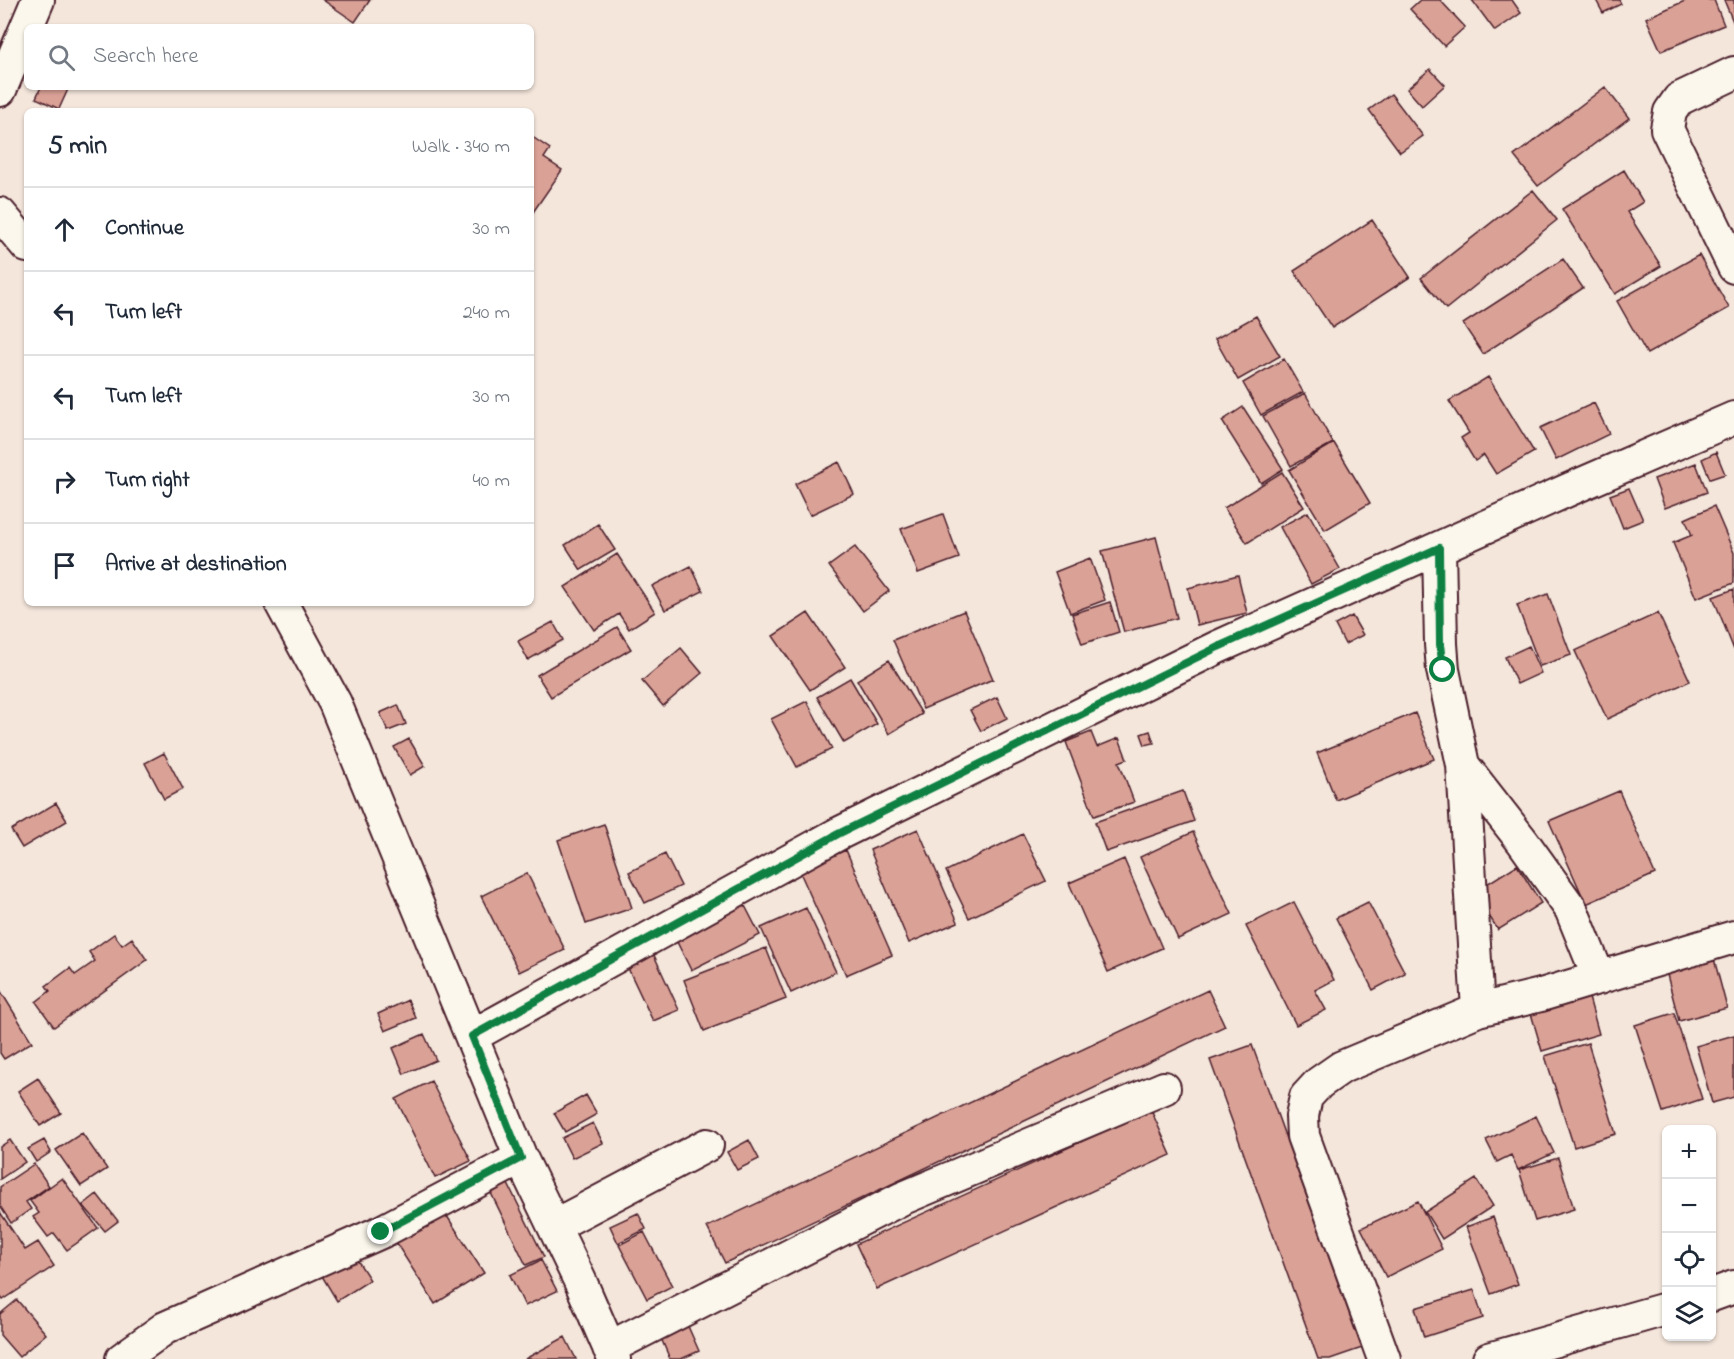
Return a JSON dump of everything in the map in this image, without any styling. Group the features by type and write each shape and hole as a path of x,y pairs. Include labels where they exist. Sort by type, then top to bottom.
{"street":[{"path":"28,24 38,0"},
{"path":"0,90 24,33"},
{"path":"1734,73 1679,99 1670,112 1667,129 1734,267"},
{"path":"0,214 24,242"},
{"path":"472,1036 838,834 1218,647 1734,418"},
{"path":"1439,548 1440,644 1443,670 1463,765 1478,1010"},
{"path":"283,606 335,703 521,1158 581,1283 611,1353 901,1199 1164,1088"},
{"path":"1463,765 1523,842 1571,909 1599,978"},
{"path":"1384,1359 1303,1136 1302,1116 1306,1097 1318,1083 1342,1067 1478,1010 1541,995 1734,937"},
{"path":"554,1226 707,1145"},
{"path":"122,1359 165,1329 381,1232 521,1158"},
{"path":"1716,1294 1734,1287"},
{"path":"1490,1359 1662,1310"}],"building":[{"path":"323,0 370,0 355,22"},
{"path":"1420,0 1440,0 1465,27 1444,46 1410,9"},
{"path":"1472,0 1512,0 1521,13 1495,31"},
{"path":"1596,0 1619,0 1621,4 1603,13"},
{"path":"1687,0 1714,0 1724,25 1661,51 1646,18"},
{"path":"1724,0 1734,0 1734,24"},
{"path":"1430,69 1445,85 1422,106 1407,89"},
{"path":"1605,87 1629,118 1538,186 1514,156"},
{"path":"40,90 68,90 59,108 36,98"},
{"path":"1391,94 1423,136 1400,152 1369,110"},
{"path":"534,138 550,149 544,158 562,170 534,211"},
{"path":"1624,170 1643,202 1627,212 1661,266 1615,294 1562,209"},
{"path":"1533,190 1557,220 1446,309 1421,278"},
{"path":"1372,220 1410,277 1332,328 1294,271"},
{"path":"1699,255 1729,308 1647,354 1617,301"},
{"path":"1563,259 1583,288 1483,354 1463,324"},
{"path":"1256,316 1280,356 1238,380 1215,339"},
{"path":"1284,359 1303,392 1261,415 1243,383"},
{"path":"1488,377 1534,452 1496,474 1484,455 1475,461 1461,438 1469,433 1449,401"},
{"path":"1305,393 1333,443 1291,466 1263,416"},
{"path":"1594,403 1609,434 1556,460 1540,428"},
{"path":"1243,407 1283,469 1261,483 1222,421"},
{"path":"1334,443 1370,503 1325,530 1289,470"},
{"path":"1716,452 1725,474 1710,479 1702,459"},
{"path":"839,462 854,494 810,515 795,484"},
{"path":"1696,463 1707,492 1665,508 1654,479"},
{"path":"1282,472 1304,507 1247,543 1224,508"},
{"path":"1629,488 1643,520 1623,528 1610,495"},
{"path":"1714,506 1734,553 1734,583 1696,598 1673,543 1692,535 1685,519"},
{"path":"1308,512 1340,569 1311,584 1280,527"},
{"path":"943,514 959,558 918,573 901,529"},
{"path":"598,524 615,550 581,570 565,545"},
{"path":"1156,537 1177,618 1124,632 1102,551"},
{"path":"855,547 889,591 863,611 829,566"},
{"path":"617,554 655,612 629,629 619,614 594,630 565,587"},
{"path":"1090,558 1105,600 1070,613 1055,572"},
{"path":"691,566 703,591 665,610 652,586"},
{"path":"1238,575 1247,613 1197,625 1188,588"},
{"path":"1734,589 1734,650 1713,597"},
{"path":"1548,594 1571,655 1540,666 1517,605"},
{"path":"1110,602 1119,632 1082,644 1072,614"},
{"path":"964,611 993,679 923,709 893,640"},
{"path":"808,613 845,667 810,690 773,636"},
{"path":"1658,613 1690,681 1607,719 1575,651"},
{"path":"1352,616 1363,635 1345,644 1335,625"},
{"path":"553,622 563,640 528,660 518,641"},
{"path":"617,627 631,649 551,697 537,675"},
{"path":"1529,646 1541,673 1517,684 1505,657"},
{"path":"681,648 702,673 663,706 642,681"},
{"path":"889,660 922,714 889,734 857,680"},
{"path":"850,678 877,724 844,743 817,697"},
{"path":"997,697 1007,718 981,731 970,710"},
{"path":"807,701 832,749 797,767 771,719"},
{"path":"398,705 406,724 388,731 380,713"},
{"path":"1415,713 1434,759 1336,800 1317,753"},
{"path":"1150,731 1154,743 1145,745 1141,734"},
{"path":"1091,732 1097,747 1119,738 1127,759 1119,762 1134,802 1094,816 1066,742"},
{"path":"409,739 425,766 410,775 394,747"},
{"path":"164,753 183,789 164,799 145,763"},
{"path":"1183,791 1194,821 1106,852 1095,822"},
{"path":"1619,791 1655,874 1586,904 1549,821"},
{"path":"56,803 67,821 22,848 11,830"},
{"path":"604,824 632,908 586,924 558,840"},
{"path":"918,829 958,922 909,943 870,850"},
{"path":"1193,832 1232,914 1178,939 1140,857"},
{"path":"1023,834 1046,881 969,918 946,871"},
{"path":"846,850 892,955 846,975 799,870"},
{"path":"665,854 681,886 645,903 629,872"},
{"path":"1124,859 1162,948 1108,972 1069,883"},
{"path":"1517,865 1541,903 1498,930 1474,892"},
{"path":"527,873 565,950 519,972 481,896"},
{"path":"742,900 760,935 691,970 673,934"},
{"path":"1294,902 1334,980 1315,990 1326,1010 1296,1025 1246,926"},
{"path":"1368,902 1405,973 1373,990 1336,918"},
{"path":"806,908 836,972 791,993 761,928"},
{"path":"114,934 122,945 132,938 147,960 54,1027 36,1002 50,991 46,986 70,968 75,975 95,961 89,952"},
{"path":"766,948 786,999 704,1031 684,980"},
{"path":"653,953 679,1010 653,1021 627,966"},
{"path":"1713,955 1727,1008 1679,1021 1665,967"},
{"path":"0,990 32,1042 4,1059 0,1053"},
{"path":"1208,990 1225,1026 725,1263 707,1227"},
{"path":"1588,994 1599,1034 1542,1051 1530,1010"},
{"path":"408,1000 416,1018 385,1031 378,1014"},
{"path":"1674,1013 1702,1099 1663,1112 1635,1025"},
{"path":"424,1034 436,1060 404,1074 393,1048"},
{"path":"1734,1035 1734,1097 1712,1103 1696,1046"},
{"path":"1588,1043 1616,1134 1574,1147 1545,1056"},
{"path":"1252,1045 1362,1348 1330,1359 1318,1359 1210,1060"},
{"path":"38,1078 61,1113 40,1126 18,1091"},
{"path":"431,1081 471,1161 435,1178 396,1099"},
{"path":"586,1095 597,1114 565,1132 554,1113"},
{"path":"1151,1110 1171,1155 877,1289 856,1244"},
{"path":"1536,1116 1554,1153 1518,1170 1511,1155 1497,1162 1486,1140"},
{"path":"593,1123 603,1143 572,1158 562,1138"},
{"path":"82,1133 107,1169 81,1186 56,1150"},
{"path":"10,1140 25,1162 0,1179 0,1147"},
{"path":"44,1140 51,1152 36,1162 28,1149"},
{"path":"749,1140 759,1159 737,1170 727,1152"},
{"path":"1558,1158 1574,1209 1535,1221 1519,1170"},
{"path":"34,1164 49,1186 26,1202 31,1209 11,1223 0,1206 0,1187"},
{"path":"62,1178 98,1228 67,1250 54,1233 48,1237 33,1217 39,1213 30,1201"},
{"path":"1476,1179 1493,1206 1442,1239 1425,1212"},
{"path":"507,1182 544,1257 526,1265 490,1191"},
{"path":"97,1194 118,1221 105,1231 83,1205"},
{"path":"1418,1201 1442,1249 1386,1277 1361,1228"},
{"path":"0,1212 25,1250 38,1242 54,1266 3,1300 0,1296"},
{"path":"445,1213 484,1273 435,1304 396,1243"},
{"path":"638,1213 646,1229 618,1243 610,1226"},
{"path":"1493,1217 1518,1284 1491,1294 1466,1227"},
{"path":"644,1232 672,1286 647,1299 619,1245"},
{"path":"354,1255 370,1280 337,1301 322,1276"},
{"path":"541,1260 557,1291 525,1306 510,1275"},
{"path":"1474,1290 1483,1318 1424,1337 1415,1308"},
{"path":"17,1300 46,1334 19,1357 0,1335 0,1314"},
{"path":"687,1324 699,1351 681,1359 670,1359 660,1336"},
{"path":"565,1337 576,1359 525,1359"}],"route":[{"path":"381,1232 521,1158 472,1036 838,834 1218,647 1439,548 1440,644 1443,670"}]}
